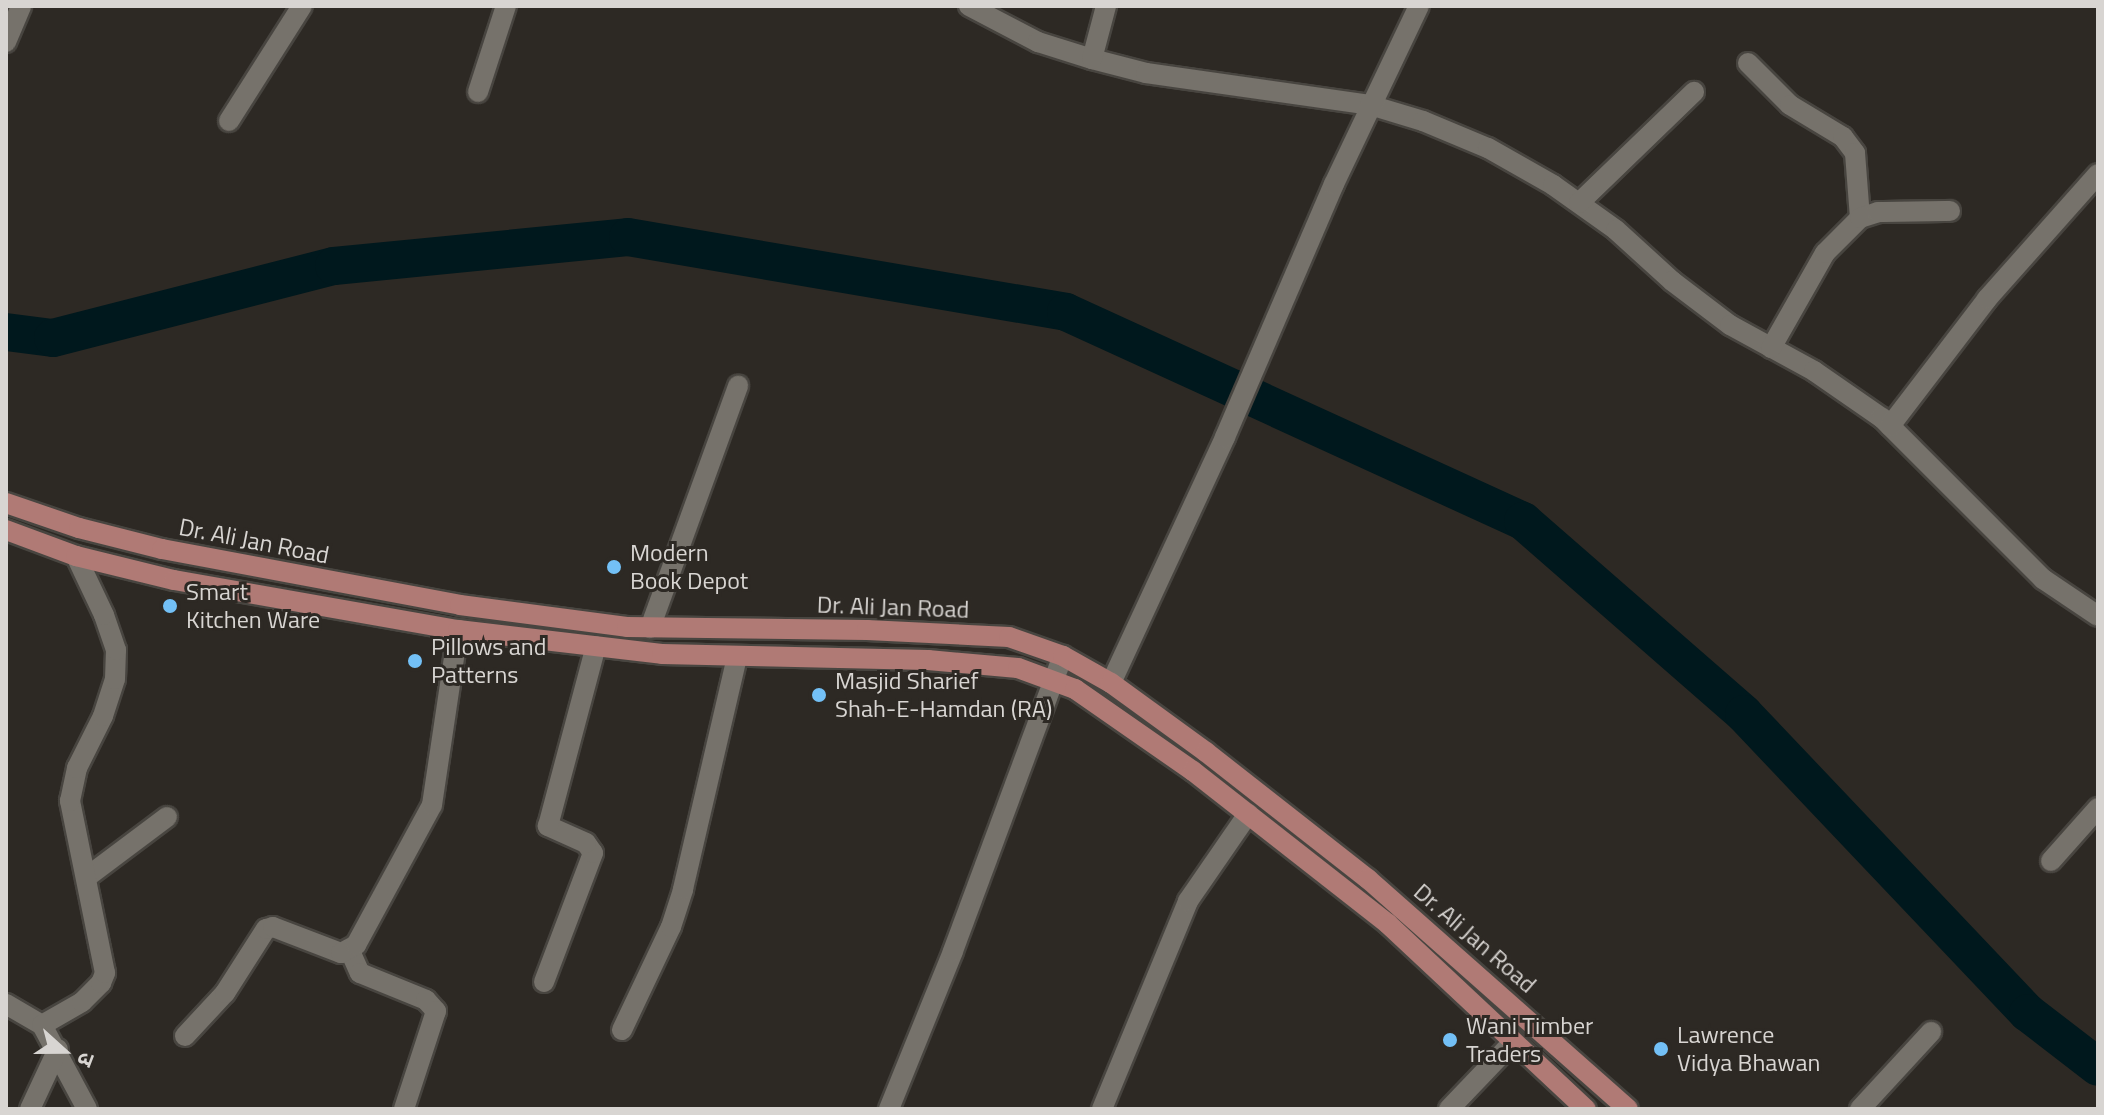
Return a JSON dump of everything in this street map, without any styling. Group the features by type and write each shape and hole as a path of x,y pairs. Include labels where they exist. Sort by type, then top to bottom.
{"main road":[{"name":"Dr. Ali Jan Road","path":"6,503 107,536 279,573 460,605 650,628 867,630 1009,637 1063,656 1111,683 1206,752 1368,879 1628,1109"},
{"name":"Dr. Ali Jan Road","path":"6,530 76,556 174,580 458,630 596,646 737,657 992,663 1018,668 1098,703 1248,814 1388,924 1586,1109"}],"street":[{"path":"6,42 21,6"},
{"path":"229,121 302,6"},
{"path":"478,92 506,6"},
{"path":"969,6 1038,42 1092,59 1146,73 1370,105 1423,121 1488,148 1579,203 1730,325 1855,397 1890,426 2020,558 2076,604 2098,616"},
{"path":"1092,59 1106,6"},
{"path":"1111,683 1225,437 1370,105 1419,6"},
{"path":"1748,63 1782,99 1843,137 1855,153 1860,218"},
{"path":"1579,203 1694,92"},
{"path":"1890,426 1987,299 2098,174"},
{"path":"1771,348 1825,253 1860,218 1878,212 1950,211"},
{"path":"650,628 738,386"},
{"path":"42,1025 82,1002 101,983 105,973 70,801 71,784 103,716 115,679 116,650 104,615 76,556"},
{"path":"350,951 432,805 458,630"},
{"path":"544,982 593,853 586,843 548,826 596,646"},
{"path":"889,1109 1063,656"},
{"path":"622,1030 675,915 711,782 737,657"},
{"path":"2051,861 2098,808"},
{"path":"1102,1109 1188,901 1248,814"},
{"path":"87,877 167,817"},
{"path":"185,1036 225,993 266,929 278,929 334,951 350,951"},
{"path":"350,951 360,973 426,1000 436,1011 404,1109"},
{"path":"6,1004 42,1025 58,1049 87,1109"},
{"path":"1860,1109 1931,1032"},
{"path":"1449,1109 1512,1043"},
{"path":"30,1109 58,1049"}],"waterway":[{"path":"6,332 53,338 334,266 628,237 1066,312 1523,521 1744,714 2028,1013 2098,1067"}],"place":[{"name":"Modern Book Depot","path":"614,567"},
{"name":"Smart Kitchen Ware","path":"170,606"},
{"name":"Pillows and Patterns","path":"415,661"},
{"name":"Masjid Sharief Shah-E-Hamdan (RA)","path":"819,695"},
{"name":"Wani Timber Traders","path":"1450,1040"},
{"name":"Lawrence Vidya Bhawan","path":"1661,1049"}]}
